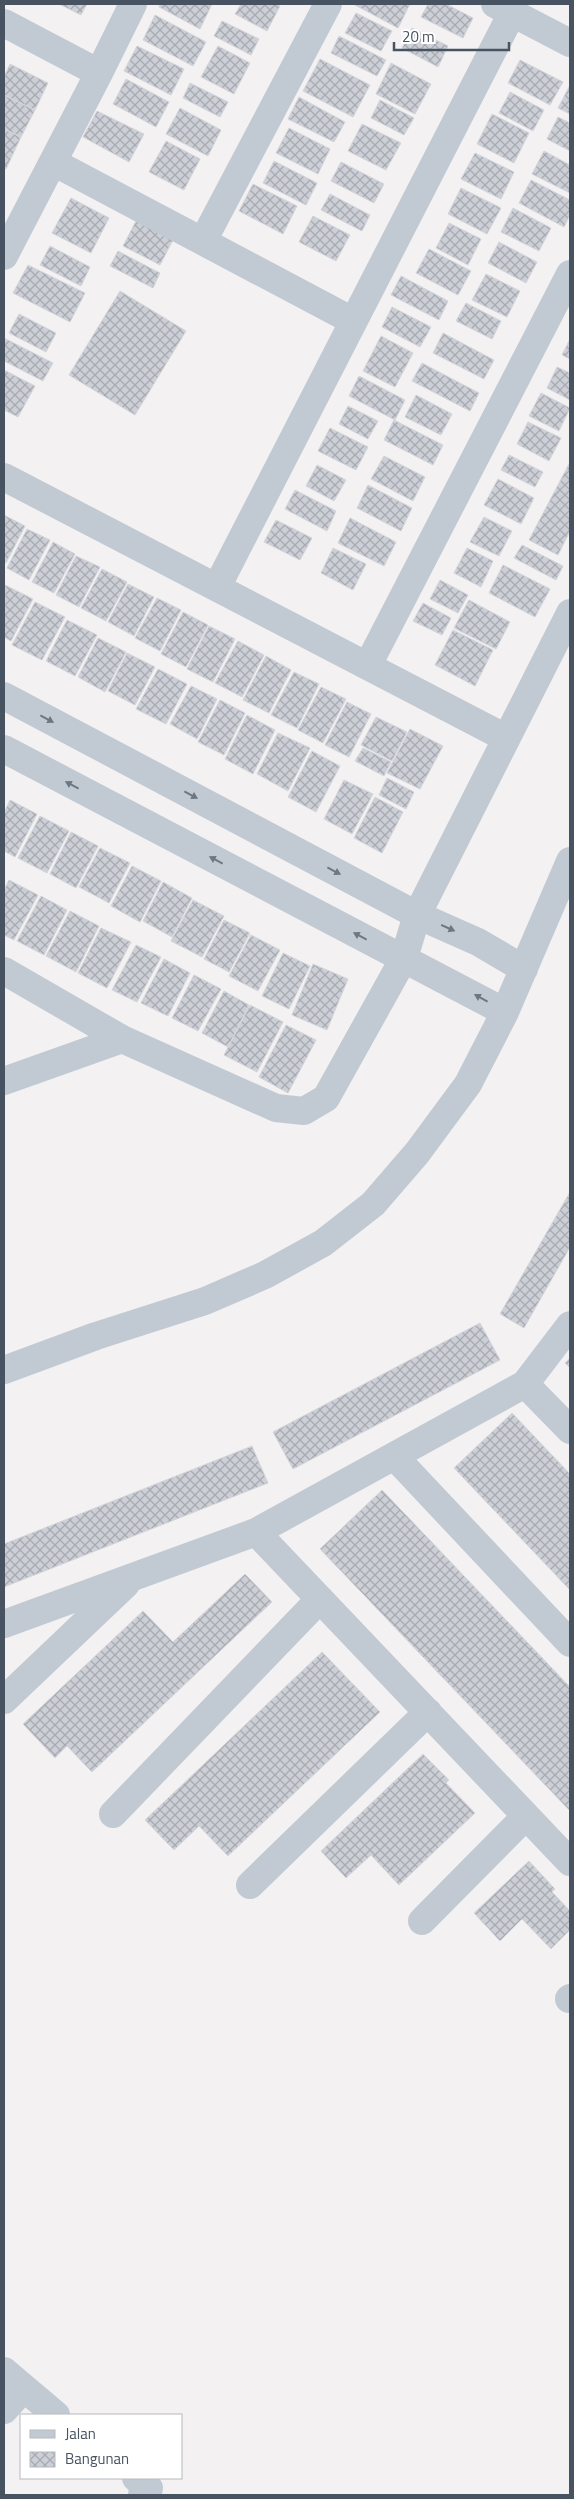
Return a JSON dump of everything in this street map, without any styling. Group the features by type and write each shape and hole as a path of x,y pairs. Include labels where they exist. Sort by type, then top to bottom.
{"street":[{"path":"4,256 133,4"},
{"path":"203,241 328,4"},
{"path":"216,587 353,321 504,8 570,43"},
{"path":"4,23 99,73"},
{"path":"53,162 353,321"},
{"path":"368,665 570,274"},
{"path":"4,477 506,738"},
{"path":"4,971 122,1039 276,1108 304,1111 326,1098 404,958 417,914 570,613"},
{"path":"4,696 417,914 478,942 524,969"},
{"path":"4,749 505,1012"},
{"path":"4,1370 96,1336 205,1301 265,1275 323,1243 373,1204 417,1153 468,1084 505,1012 570,861"},
{"path":"4,1081 122,1039"},
{"path":"4,1624 256,1532 525,1384 570,1325"},
{"path":"525,1384 570,1430"},
{"path":"394,1456 570,1643"},
{"path":"256,1532 570,1862"},
{"path":"4,1700 134,1576"},
{"path":"113,1814 320,1599"},
{"path":"250,1885 428,1712"},
{"path":"422,1921 526,1816"},
{"path":"4,2410 13,2380 55,2414"}],"building":[{"path":"59,4 87,4 81,15"},
{"path":"160,4 212,4 200,29 159,7"},
{"path":"241,4 276,4 280,6 267,31 235,14"},
{"path":"353,4 410,4 398,28"},
{"path":"428,4 446,4 473,18 463,38 421,17"},
{"path":"356,13 392,31 381,51 345,33"},
{"path":"155,15 206,42 193,66 143,40"},
{"path":"222,21 259,39 251,55 214,36"},
{"path":"412,28 448,46 438,67 402,48"},
{"path":"339,36 386,60 377,76 331,53"},
{"path":"137,46 184,69 171,95 124,71"},
{"path":"218,46 250,63 234,94 201,77"},
{"path":"320,59 370,85 353,117 303,91"},
{"path":"520,60 563,82 550,105 508,83"},
{"path":"391,63 431,84 415,114 376,94"},
{"path":"10,64 48,83 35,110 4,95 4,77"},
{"path":"126,79 169,102 156,127 113,104"},
{"path":"190,83 228,102 220,117 183,98"},
{"path":"570,85 570,114 558,108"},
{"path":"510,92 544,110 533,131 499,113"},
{"path":"4,95 35,110 21,137 4,129"},
{"path":"299,97 345,122 334,142 288,119"},
{"path":"380,100 414,118 404,135 371,118"},
{"path":"180,108 221,130 208,156 166,134"},
{"path":"97,111 144,134 129,162 83,137"},
{"path":"492,114 529,133 514,163 477,144"},
{"path":"558,117 570,123 570,151 547,139"},
{"path":"362,124 401,143 386,170 348,151"},
{"path":"289,128 330,149 318,174 276,153"},
{"path":"4,129 21,137 6,169 4,168"},
{"path":"166,141 200,159 184,190 149,172"},
{"path":"544,151 570,165 570,193 532,174"},
{"path":"475,153 514,172 501,199 461,179"},
{"path":"274,161 317,183 306,205 263,183"},
{"path":"341,162 384,184 374,203 331,181"},
{"path":"531,180 570,200 570,215 564,227 519,203"},
{"path":"253,184 297,206 283,234 239,211"},
{"path":"461,188 501,208 487,234 448,214"},
{"path":"330,194 370,215 362,231 321,210"},
{"path":"71,198 109,218 91,253 52,233"},
{"path":"513,208 551,228 539,251 501,232"},
{"path":"313,216 350,235 336,261 299,242"},
{"path":"136,221 173,240 160,265 123,246"},
{"path":"449,223 481,239 468,265 436,248"},
{"path":"499,242 537,262 526,283 488,263"},
{"path":"50,246 90,267 81,286 40,265"},
{"path":"429,249 471,271 458,295 416,273"},
{"path":"118,251 160,273 153,288 110,266"},
{"path":"28,265 85,293 70,322 13,293"},
{"path":"486,274 520,291 507,317 472,300"},
{"path":"401,276 448,301 439,320 391,295"},
{"path":"120,291 186,331 135,415 69,375"},
{"path":"466,303 501,321 492,339 456,321"},
{"path":"392,307 431,327 420,347 382,327"},
{"path":"19,314 56,333 46,352 9,333"},
{"path":"443,333 494,360 484,379 433,353"},
{"path":"381,336 413,353 395,387 363,371"},
{"path":"4,338 53,363 43,381 4,361"},
{"path":"570,339 570,359 562,355"},
{"path":"422,363 479,393 470,411 412,381"},
{"path":"557,367 570,373 570,400 547,388"},
{"path":"4,370 35,386 18,417 4,410"},
{"path":"359,376 405,400 395,420 349,396"},
{"path":"541,393 570,408 559,431 529,416"},
{"path":"416,395 452,414 441,435 405,417"},
{"path":"348,406 378,421 368,439 339,424"},
{"path":"394,420 443,445 433,465 384,440"},
{"path":"528,422 561,438 549,461 517,444"},
{"path":"330,428 368,447 356,470 318,451"},
{"path":"509,455 543,472 535,487 501,470"},
{"path":"384,456 425,477 413,501 371,479"},
{"path":"570,462 570,531 558,555 529,540"},
{"path":"317,465 346,480 334,501 306,486"},
{"path":"498,479 534,498 521,524 484,505"},
{"path":"368,485 412,508 401,531 357,508"},
{"path":"295,490 336,511 327,531 285,509"},
{"path":"4,515 25,526 6,563 4,562"},
{"path":"484,517 512,531 499,556 470,542"},
{"path":"350,518 396,542 384,566 338,543"},
{"path":"276,520 312,538 300,560 264,542"},
{"path":"27,529 50,540 29,580 7,568"},
{"path":"53,542 75,554 54,593 32,582"},
{"path":"522,545 563,566 556,580 514,558"},
{"path":"333,548 366,564 353,590 321,573"},
{"path":"467,548 493,561 481,587 454,573"},
{"path":"76,556 100,567 79,607 56,595"},
{"path":"503,565 550,589 535,617 489,593"},
{"path":"102,569 127,582 106,621 81,608"},
{"path":"440,580 468,595 458,613 430,599"},
{"path":"128,584 154,597 134,636 108,622"},
{"path":"5,585 33,599 11,641 4,637"},
{"path":"157,598 181,610 160,651 135,638"},
{"path":"469,600 510,622 496,649 454,628"},
{"path":"35,602 65,617 42,660 12,645"},
{"path":"423,603 451,618 442,635 413,621"},
{"path":"183,612 208,625 186,667 161,654"},
{"path":"67,620 97,635 75,676 46,661"},
{"path":"209,626 235,639 213,682 187,669"},
{"path":"453,630 493,650 475,686 435,665"},
{"path":"98,638 126,652 105,692 78,677"},
{"path":"238,641 264,655 242,697 215,683"},
{"path":"127,653 155,667 135,705 108,691"},
{"path":"266,656 291,670 269,713 243,700"},
{"path":"158,669 187,684 166,724 136,709"},
{"path":"294,672 319,684 297,728 271,715"},
{"path":"191,686 217,699 197,739 170,724"},
{"path":"321,687 346,699 323,743 298,730"},
{"path":"220,700 245,713 224,755 198,742"},
{"path":"347,702 371,714 349,757 325,745"},
{"path":"247,715 275,730 253,774 225,759"},
{"path":"376,717 407,732 392,761 361,745"},
{"path":"410,729 443,746 420,789 387,773"},
{"path":"278,733 310,748 288,791 257,774"},
{"path":"363,748 391,762 384,776 355,761"},
{"path":"312,751 340,766 316,812 288,797"},
{"path":"387,778 414,792 406,809 379,795"},
{"path":"344,780 373,794 352,834 324,819"},
{"path":"375,797 403,812 382,853 354,838"},
{"path":"10,800 37,814 15,857 4,851 4,813"},
{"path":"40,816 69,831 47,873 18,858"},
{"path":"71,832 98,846 76,888 50,874"},
{"path":"100,848 130,863 109,903 79,887"},
{"path":"132,866 161,881 140,922 111,906"},
{"path":"9,880 38,895 14,940 4,935 4,890"},
{"path":"163,882 192,898 172,937 143,921"},
{"path":"41,896 67,910 44,955 17,941"},
{"path":"193,900 224,916 202,957 171,941"},
{"path":"70,911 99,926 76,972 46,956"},
{"path":"224,920 250,933 229,972 204,959"},
{"path":"101,928 131,942 107,988 78,973"},
{"path":"251,935 280,950 258,991 229,976"},
{"path":"136,945 161,957 137,1002 112,990"},
{"path":"283,953 310,966 289,1009 262,996"},
{"path":"164,959 190,973 168,1016 141,1003"},
{"path":"313,964 348,979 327,1030 292,1015"},
{"path":"194,975 221,989 198,1031 172,1018"},
{"path":"224,991 249,1005 228,1047 202,1033"},
{"path":"250,1005 283,1022 257,1072 224,1055"},
{"path":"286,1025 316,1040 288,1093 259,1077"},
{"path":"570,1192 570,1247 524,1328 500,1314"},
{"path":"480,1323 500,1360 293,1469 273,1432"},
{"path":"570,1358 570,1368 565,1363"},
{"path":"512,1413 570,1474 570,1590 454,1468"},
{"path":"252,1446 268,1483 4,1587 4,1544"},
{"path":"382,1490 570,1687 570,1811 320,1549"},
{"path":"245,1574 272,1602 92,1772 67,1746 55,1758 23,1724 143,1611 173,1642"},
{"path":"322,1652 380,1712 228,1856 199,1826 174,1850 145,1820"},
{"path":"423,1754 449,1780 446,1783 475,1813 399,1885 371,1855 346,1878 321,1851"},
{"path":"529,1861 555,1889 552,1892 570,1911 570,1930 551,1949 522,1919 500,1941 474,1913"}]}
